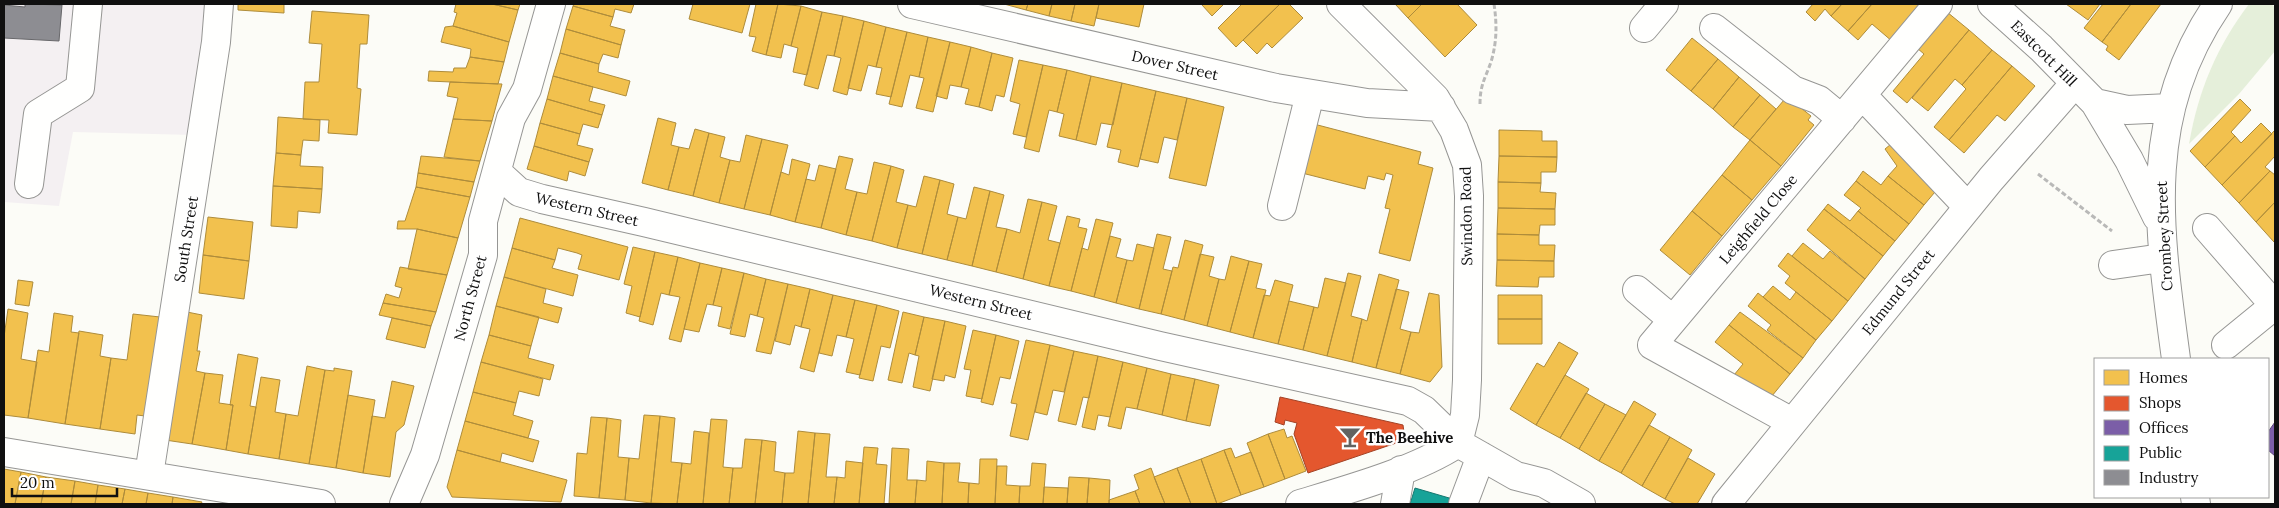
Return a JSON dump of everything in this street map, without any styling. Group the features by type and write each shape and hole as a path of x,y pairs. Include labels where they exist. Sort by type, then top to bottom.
{"street":[{"path":"29,184 38,114 80,88 88,4"},
{"name":"South Street","path":"149,475 216,42 219,4"},
{"name":"North Street","path":"404,504 425,455 483,255 484,220 511,118 527,89 551,4"},
{"name":"Dover Street","path":"912,4 1310,94 1367,103 1441,107"},
{"name":"Swindon Road","path":"1341,4 1423,85 1441,107 1454,130 1467,165 1469,196 1466,415 1470,450 1463,504"},
{"path":"1644,28 1664,4"},
{"name":"Leighfield Close","path":"1792,422 1652,345 1938,4"},
{"name":"Eastcott Hill","path":"1992,4 2042,48 2094,103 2129,160 2160,225"},
{"name":"Crombey Street","path":"2176,358 2162,258 2160,225 2161,167 2170,108 2194,44 2218,4"},
{"path":"1714,28 1793,90 1819,100 1842,118"},
{"name":"Edmund Street","path":"1726,504 2012,153 2075,83"},
{"path":"1282,206 1310,94"},
{"path":"1862,95 1968,207"},
{"path":"2094,103 2127,110 2170,108"},
{"name":"Western Street","path":"496,172 520,192 542,199 1218,359 1408,401 1424,410 1470,450 1516,476 1544,483 1581,504"},
{"path":"2207,228 2275,305 2226,345"},
{"path":"2113,265 2162,258"},
{"path":"1637,290 1674,320"},
{"path":"1300,504 1438,456 1470,450"},
{"path":"4,452 321,504"},
{"path":"1395,504 1401,470"}],"path":[{"path":"1480,104 1480,86 1490,63 1496,41 1494,4"},
{"path":"2012,153 2103,226"}],"shaded area":[{"path":"4,4 206,4 194,135 73,132 59,206 4,202"}],"green space":[{"path":"2249,4 2271,4 2275,7 2275,51 2239,94 2189,144 2198,106 2210,70 2227,36"}],"building: Homes":[{"path":"238,4 284,4 284,13 238,10"},
{"path":"456,4 492,4 518,10 509,42 453,26 457,13 454,12"},
{"path":"492,4 520,4 518,10"},
{"path":"574,4 634,4 631,13 615,9 613,17 573,6"},
{"path":"693,4 750,4 742,33 689,19"},
{"path":"756,4 778,4 766,55 752,51 756,37 749,36"},
{"path":"778,4 801,6 791,46 784,44 781,58 766,55"},
{"path":"1004,4 1028,4 1026,10"},
{"path":"1028,4 1052,4 1049,16 1026,10"},
{"path":"1052,4 1075,4 1071,21 1049,16"},
{"path":"1075,4 1099,4 1094,26 1071,21"},
{"path":"1099,4 1144,4 1139,27 1096,18"},
{"path":"1224,4 1212,16 1202,5"},
{"path":"1242,4 1280,4 1236,47 1218,28"},
{"path":"1280,4 1289,4 1303,18 1272,48 1267,43 1257,54 1243,40"},
{"path":"1395,4 1422,4 1408,18"},
{"path":"1422,4 1457,4 1477,25 1445,57 1408,18"},
{"path":"1813,4 1842,4 1831,16 1825,9 1815,21 1806,12"},
{"path":"1842,4 1872,4 1848,31 1831,16"},
{"path":"1872,4 1919,4 1923,8 1893,42 1872,24 1858,40 1848,31"},
{"path":"2066,4 2100,4 2088,20"},
{"path":"2103,4 2131,4 2102,42 2084,28"},
{"path":"2131,4 2161,4 2119,60 2106,50 2108,46 2102,42"},
{"path":"573,6 613,17 610,26 625,30 621,45 566,29"},
{"path":"801,6 822,12 807,75 793,72 798,48 791,46"},
{"path":"312,11 369,15 367,44 360,44 357,88 361,89 357,135 328,133 329,120 303,119 305,82 319,82 322,44 309,43"},
{"path":"822,12 843,16 834,56 827,55 818,89 804,85"},
{"path":"1947,12 1969,30 1907,103 1893,91 1924,54 1917,48"},
{"path":"843,16 864,21 847,95 833,91 841,58 834,56"},
{"path":"864,21 886,27 876,67 868,65 861,91 848,88"},
{"path":"453,26 509,42 504,62 470,57 471,49 441,42 445,27"},
{"path":"886,27 907,32 891,97 876,94 882,68 876,67"},
{"path":"566,29 621,45 618,58 603,54 599,64 560,53"},
{"path":"1969,30 1992,50 1962,85 1955,79 1928,111 1912,98"},
{"path":"907,32 928,37 919,77 910,75 902,107 889,104"},
{"path":"928,37 950,42 933,112 916,108 924,78 919,77"},
{"path":"1692,38 1718,59 1691,91 1666,70"},
{"path":"950,42 971,47 961,87 950,85 947,99 936,96"},
{"path":"971,47 992,53 979,107 965,104 969,89 961,87"},
{"path":"1992,50 2012,66 1949,140 1934,127 1966,89 1962,85"},
{"path":"560,53 599,64 598,72 630,81 626,96 553,76"},
{"path":"992,53 1013,58 1004,97 996,95 992,111 979,107"},
{"path":"470,57 504,62 498,84 428,81 429,71 453,72 454,68 466,68"},
{"path":"1718,59 1739,77 1713,109 1691,91"},
{"path":"1019,60 1043,65 1026,137 1013,134 1020,104 1010,101"},
{"path":"1043,65 1067,70 1057,112 1049,110 1039,152 1024,148"},
{"path":"2012,66 2035,86 2005,121 1997,115 1964,153 1949,140"},
{"path":"1067,70 1091,76 1076,140 1059,136 1064,114 1057,112"},
{"path":"553,76 593,87 589,101 605,105 602,115 547,99"},
{"path":"1091,76 1122,83 1113,125 1101,123 1096,145 1076,140"},
{"path":"1739,77 1760,95 1733,127 1713,109"},
{"path":"450,82 502,84 492,121 453,119 458,98 447,96"},
{"path":"1122,83 1156,91 1138,167 1118,162 1121,150 1107,147"},
{"path":"1156,91 1187,98 1177,140 1164,137 1158,163 1140,159"},
{"path":"1760,95 1776,109 1750,140 1733,127"},
{"path":"1187,98 1224,107 1206,186 1169,178"},
{"path":"547,99 602,115 598,128 583,124 580,134 540,123"},
{"path":"2240,99 2251,110 2231,132 2235,136 2205,167 2190,151"},
{"path":"1784,100 1788,103 1791,100 1811,116 1808,120 1814,125 1781,166 1750,140"},
{"path":"278,117 320,120 319,141 303,140 301,155 276,153"},
{"path":"658,118 676,123 671,145 679,147 668,190 642,183"},
{"path":"453,119 492,121 480,161 444,157"},
{"path":"540,123 580,134 577,145 593,149 589,162 534,146"},
{"path":"1310,123 1421,152 1418,164 1433,168 1410,261 1379,253 1390,209 1385,208 1393,175 1386,173 1384,180 1368,176 1365,189 1298,172"},
{"path":"2261,123 2272,134 2222,185 2205,167 2235,136 2241,143"},
{"path":"695,129 709,133 693,196 668,190 679,147 689,149"},
{"path":"1499,130 1542,131 1542,141 1557,141 1557,157 1499,156"},
{"path":"2275,130 2275,156 2265,167 2270,171 2239,203 2222,185"},
{"path":"709,133 725,137 720,157 730,160 719,203 693,196"},
{"path":"746,135 762,139 744,209 719,203 730,160 740,162"},
{"path":"762,139 788,145 770,215 744,209"},
{"path":"1750,140 1781,166 1752,200 1722,175"},
{"path":"1896,140 1940,186 1924,205 1888,176 1897,166 1885,149"},
{"path":"534,146 589,162 585,176 569,171 567,181 527,169"},
{"path":"276,153 301,155 300,166 323,167 322,189 273,186"},
{"path":"421,156 480,161 474,182 418,173"},
{"path":"839,156 853,159 845,189 857,192 846,235 821,228"},
{"path":"1499,156 1557,157 1556,172 1541,172 1541,183 1498,182"},
{"path":"792,159 810,164 795,222 770,215 781,172 789,175"},
{"path":"874,162 891,166 872,241 846,235 857,192 867,194"},
{"path":"819,165 836,169 821,228 795,222 806,179 815,181"},
{"path":"891,166 904,170 896,202 908,205 897,248 872,241"},
{"path":"1863,171 1881,185 1888,176 1924,205 1909,224 1856,181"},
{"path":"2270,171 2275,175 2275,202 2256,222 2239,203"},
{"path":"418,173 474,182 470,197 416,187"},
{"path":"1722,175 1752,200 1722,236 1692,211"},
{"path":"924,176 940,180 922,254 897,248 908,205 916,207"},
{"path":"940,180 954,184 947,214 958,217 947,260 922,254"},
{"path":"1856,181 1909,224 1895,241 1858,211 1861,208 1844,195"},
{"path":"1498,182 1541,183 1540,192 1556,193 1555,209 1498,208"},
{"path":"273,186 322,189 320,213 298,211 297,228 271,226"},
{"path":"416,187 470,197 458,238 417,229 397,229 398,221 405,221"},
{"path":"974,187 990,191 972,266 947,260 958,217 966,219"},
{"path":"990,191 1004,195 996,227 1007,229 996,272 972,266"},
{"path":"1028,199 1042,202 1023,279 996,272 1007,229 1020,233"},
{"path":"1042,202 1057,206 1048,240 1060,243 1049,286 1023,279"},
{"path":"2275,202 2275,240 2274,242 2256,222"},
{"path":"1828,204 1850,221 1858,211 1895,241 1883,256 1824,209"},
{"path":"1498,208 1555,209 1555,225 1540,225 1539,235 1497,234"},
{"path":"1824,209 1883,256 1865,279 1807,230"},
{"path":"1692,211 1722,236 1690,275 1660,250"},
{"path":"1067,216 1080,219 1078,227 1087,229 1071,291 1049,286"},
{"path":"208,217 253,222 249,261 203,255"},
{"path":"520,218 628,247 619,280 578,269 582,255 577,253 558,248 555,260 512,248"},
{"path":"1096,219 1113,223 1094,297 1071,291 1082,248 1088,250"},
{"path":"417,229 458,238 447,275 408,269"},
{"path":"1157,234 1171,237 1163,269 1172,271 1161,314 1139,309"},
{"path":"1497,234 1539,235 1539,245 1555,245 1554,261 1497,260"},
{"path":"1110,236 1121,239 1116,257 1127,260 1116,303 1094,297"},
{"path":"1185,240 1203,245 1184,320 1161,314 1173,267 1178,268"},
{"path":"1803,243 1823,259 1830,251 1865,279 1848,301 1792,256"},
{"path":"1137,244 1154,248 1139,309 1116,303 1127,260 1133,261"},
{"path":"633,247 655,252 640,317 626,313 632,286 624,284"},
{"path":"512,248 555,260 552,268 578,275 573,296 504,277"},
{"path":"655,252 678,257 669,295 661,293 653,325 639,321"},
{"path":"1788,253 1848,301 1832,321 1785,283 1790,276 1778,266"},
{"path":"1200,254 1214,257 1209,276 1219,279 1207,326 1184,320"},
{"path":"203,255 249,261 244,299 199,293"},
{"path":"1231,256 1249,261 1230,332 1207,326 1219,279 1225,280"},
{"path":"678,257 700,263 681,342 669,339 680,297 669,295"},
{"path":"1497,260 1554,261 1554,277 1539,277 1538,287 1496,286"},
{"path":"1249,261 1262,264 1256,288 1266,290 1253,338 1230,332"},
{"path":"700,263 722,268 713,305 707,304 699,332 684,329"},
{"path":"400,267 447,275 436,312 383,303 386,294 399,298 402,288 395,286"},
{"path":"722,268 744,273 730,329 718,326 722,307 713,305"},
{"path":"744,273 766,279 757,316 750,314 745,337 730,334"},
{"path":"1348,273 1361,276 1351,316 1362,319 1352,362 1327,356"},
{"path":"1379,274 1399,280 1376,368 1352,362 1362,319 1367,321"},
{"path":"504,277 546,289 543,303 562,308 558,323 496,306"},
{"path":"1325,278 1346,283 1327,356 1303,350 1314,307 1318,308"},
{"path":"766,279 788,284 771,354 756,351 764,318 757,316"},
{"path":"18,280 33,282 29,306 15,304"},
{"path":"1275,280 1293,285 1278,344 1253,338 1264,295 1270,296"},
{"path":"788,284 810,289 801,327 795,325 790,345 775,341"},
{"path":"1773,286 1790,300 1796,292 1832,321 1816,340 1763,297"},
{"path":"810,289 833,295 814,372 800,368 810,329 801,327"},
{"path":"1396,289 1409,292 1400,329 1411,332 1400,374 1376,368"},
{"path":"1429,293 1439,295 1442,367 1430,382 1400,374 1411,332 1419,333"},
{"path":"1758,293 1816,340 1803,358 1767,330 1771,325 1748,306"},
{"path":"833,295 855,300 846,337 837,335 832,356 819,353"},
{"path":"1498,295 1542,295 1542,319 1498,319"},
{"path":"855,300 877,305 860,375 846,372 854,339 846,337"},
{"path":"1289,301 1314,307 1303,350 1278,344"},
{"path":"383,303 436,312 431,326 379,315"},
{"path":"877,305 899,311 890,348 881,346 873,381 859,378"},
{"path":"496,306 539,317 531,346 489,335"},
{"path":"8,309 28,313 21,359 37,362 28,418 4,415 4,337"},
{"path":"187,312 202,315 197,351 200,351 196,371 205,373 192,444 165,440"},
{"path":"903,312 924,317 915,355 909,353 902,383 888,380"},
{"path":"1740,312 1803,358 1790,374 1729,325"},
{"path":"54,313 73,316 71,332 79,333 65,424 28,418 38,350 49,352"},
{"path":"133,314 160,317 145,416 137,415 135,434 100,429 111,358 127,360"},
{"path":"924,317 945,321 930,391 913,387 919,356 915,355"},
{"path":"392,318 431,326 425,348 386,339"},
{"path":"1498,319 1542,319 1542,344 1498,344"},
{"path":"945,321 966,326 955,378 945,375 944,381 932,379"},
{"path":"1729,325 1790,374 1767,402 1734,375 1743,364 1715,342"},
{"path":"973,330 996,335 982,399 966,396 971,370 964,369"},
{"path":"79,331 103,335 100,356 111,358 100,429 65,424"},
{"path":"489,335 531,346 528,358 554,365 550,380 481,362"},
{"path":"996,335 1019,341 1010,379 1000,377 993,405 981,402"},
{"path":"1026,340 1050,345 1028,440 1010,436 1017,404 1011,403"},
{"path":"1559,342 1578,353 1536,425 1510,409 1537,363 1544,367"},
{"path":"1050,345 1074,351 1064,392 1053,390 1047,415 1035,412"},
{"path":"1074,351 1098,356 1089,398 1083,397 1076,425 1058,421"},
{"path":"238,354 258,358 250,406 256,407 248,454 226,450 233,405 230,405"},
{"path":"1098,356 1123,362 1110,417 1098,415 1095,430 1082,427"},
{"path":"481,362 543,379 539,396 519,391 516,403 473,392"},
{"path":"1123,362 1147,368 1137,409 1126,407 1121,429 1108,426"},
{"path":"307,366 325,370 309,464 279,459 286,414 298,416"},
{"path":"334,368 352,371 336,468 309,464 325,370 334,371"},
{"path":"1147,368 1171,374 1162,415 1137,409"},
{"path":"205,373 223,375 219,403 233,405 226,450 192,444"},
{"path":"1171,374 1195,379 1186,421 1162,415"},
{"path":"1565,375 1589,389 1560,438 1536,425"},
{"path":"261,377 280,380 275,412 286,414 279,459 248,454"},
{"path":"1195,379 1219,385 1210,426 1186,421"},
{"path":"392,381 414,386 404,425 396,432 390,477 363,473 372,416 385,418"},
{"path":"473,392 516,403 513,415 533,421 528,438 465,421"},
{"path":"1586,393 1605,404 1579,449 1560,438"},
{"path":"348,395 375,400 363,473 336,468"},
{"path":"1634,401 1656,414 1621,473 1599,461"},
{"path":"1605,404 1626,415 1599,461 1579,449"},
{"path":"644,415 660,416 651,503 625,500 629,458 639,459"},
{"path":"660,416 675,418 671,462 682,463 677,504 651,503"},
{"path":"591,417 607,418 599,498 574,496 577,453 587,454"},
{"path":"607,418 621,420 618,457 629,458 625,500 599,498"},
{"path":"711,419 727,420 723,467 733,468 729,504 703,504"},
{"path":"465,421 539,441 533,462 502,453 500,462 457,450"},
{"path":"1649,425 1670,437 1642,486 1621,473"},
{"path":"1284,429 1287,438 1292,436 1306,471 1285,479 1268,434"},
{"path":"694,431 709,433 703,504 677,504 682,463 691,464"},
{"path":"798,431 815,433 808,504 782,504 785,473 794,473"},
{"path":"815,433 830,434 826,477 837,477 834,504 808,504"},
{"path":"1268,434 1285,479 1264,487 1247,443"},
{"path":"1670,437 1692,450 1665,499 1642,486"},
{"path":"745,439 762,440 755,504 729,504 733,468 742,468"},
{"path":"762,440 776,442 774,471 785,473 782,504 755,504"},
{"path":"864,447 878,448 876,464 887,465 884,504 859,504"},
{"path":"892,448 909,449 907,480 917,480 915,504 889,504"},
{"path":"1231,448 1235,458 1251,452 1264,487 1241,495 1224,450"},
{"path":"457,450 567,480 561,502 452,497 447,487"},
{"path":"1224,450 1241,495 1217,504 1201,459"},
{"path":"1688,458 1715,474 1697,504 1675,504 1665,499"},
{"path":"980,459 997,459 995,504 968,504 969,483 979,484"},
{"path":"1201,459 1217,504 1191,504 1177,468"},
{"path":"846,461 863,463 859,504 834,504 837,477 845,478"},
{"path":"927,461 944,463 942,504 915,504 917,480 926,481"},
{"path":"944,463 960,463 958,482 969,483 968,504 942,504"},
{"path":"1032,463 1046,464 1043,504 1019,504 1020,486 1030,486"},
{"path":"997,466 1007,466 1006,485 1020,486 1019,504 995,504"},
{"path":"1151,468 1165,504 1140,504 1135,491 1139,489 1134,475"},
{"path":"1177,468 1191,504 1165,504 1154,477"},
{"path":"4,469 21,472 15,504 4,504"},
{"path":"21,472 46,477 41,504 15,504"},
{"path":"46,477 75,481 71,504 41,504"},
{"path":"1069,477 1089,478 1087,504 1067,504"},
{"path":"1089,478 1110,480 1109,504 1087,504"},
{"path":"75,481 98,485 95,504 71,504"},
{"path":"98,485 125,489 122,504 95,504"},
{"path":"1044,487 1068,488 1067,504 1043,504"},
{"path":"125,489 148,493 146,504 122,504"},
{"path":"1135,491 1140,504 1109,504 1109,500"},
{"path":"148,493 173,497 172,504 146,504"},
{"path":"173,497 202,502 201,504 172,504"}],"building: Shops":[{"name":"The Beehive","path":"1280,397 1403,425 1405,440 1308,473 1294,434 1297,423 1285,420 1284,425 1275,422"}],"building: Offices":[{"path":"2275,422 2275,456 2269,451 2269,431"}],"building: Public":[{"path":"1415,488 1456,500 1455,504 1410,504"}],"building: Industry":[{"path":"25,4 62,5 59,41 4,38 4,5 25,7"}],"place":[{"name":"The Beehive","path":"1350,437"}]}
